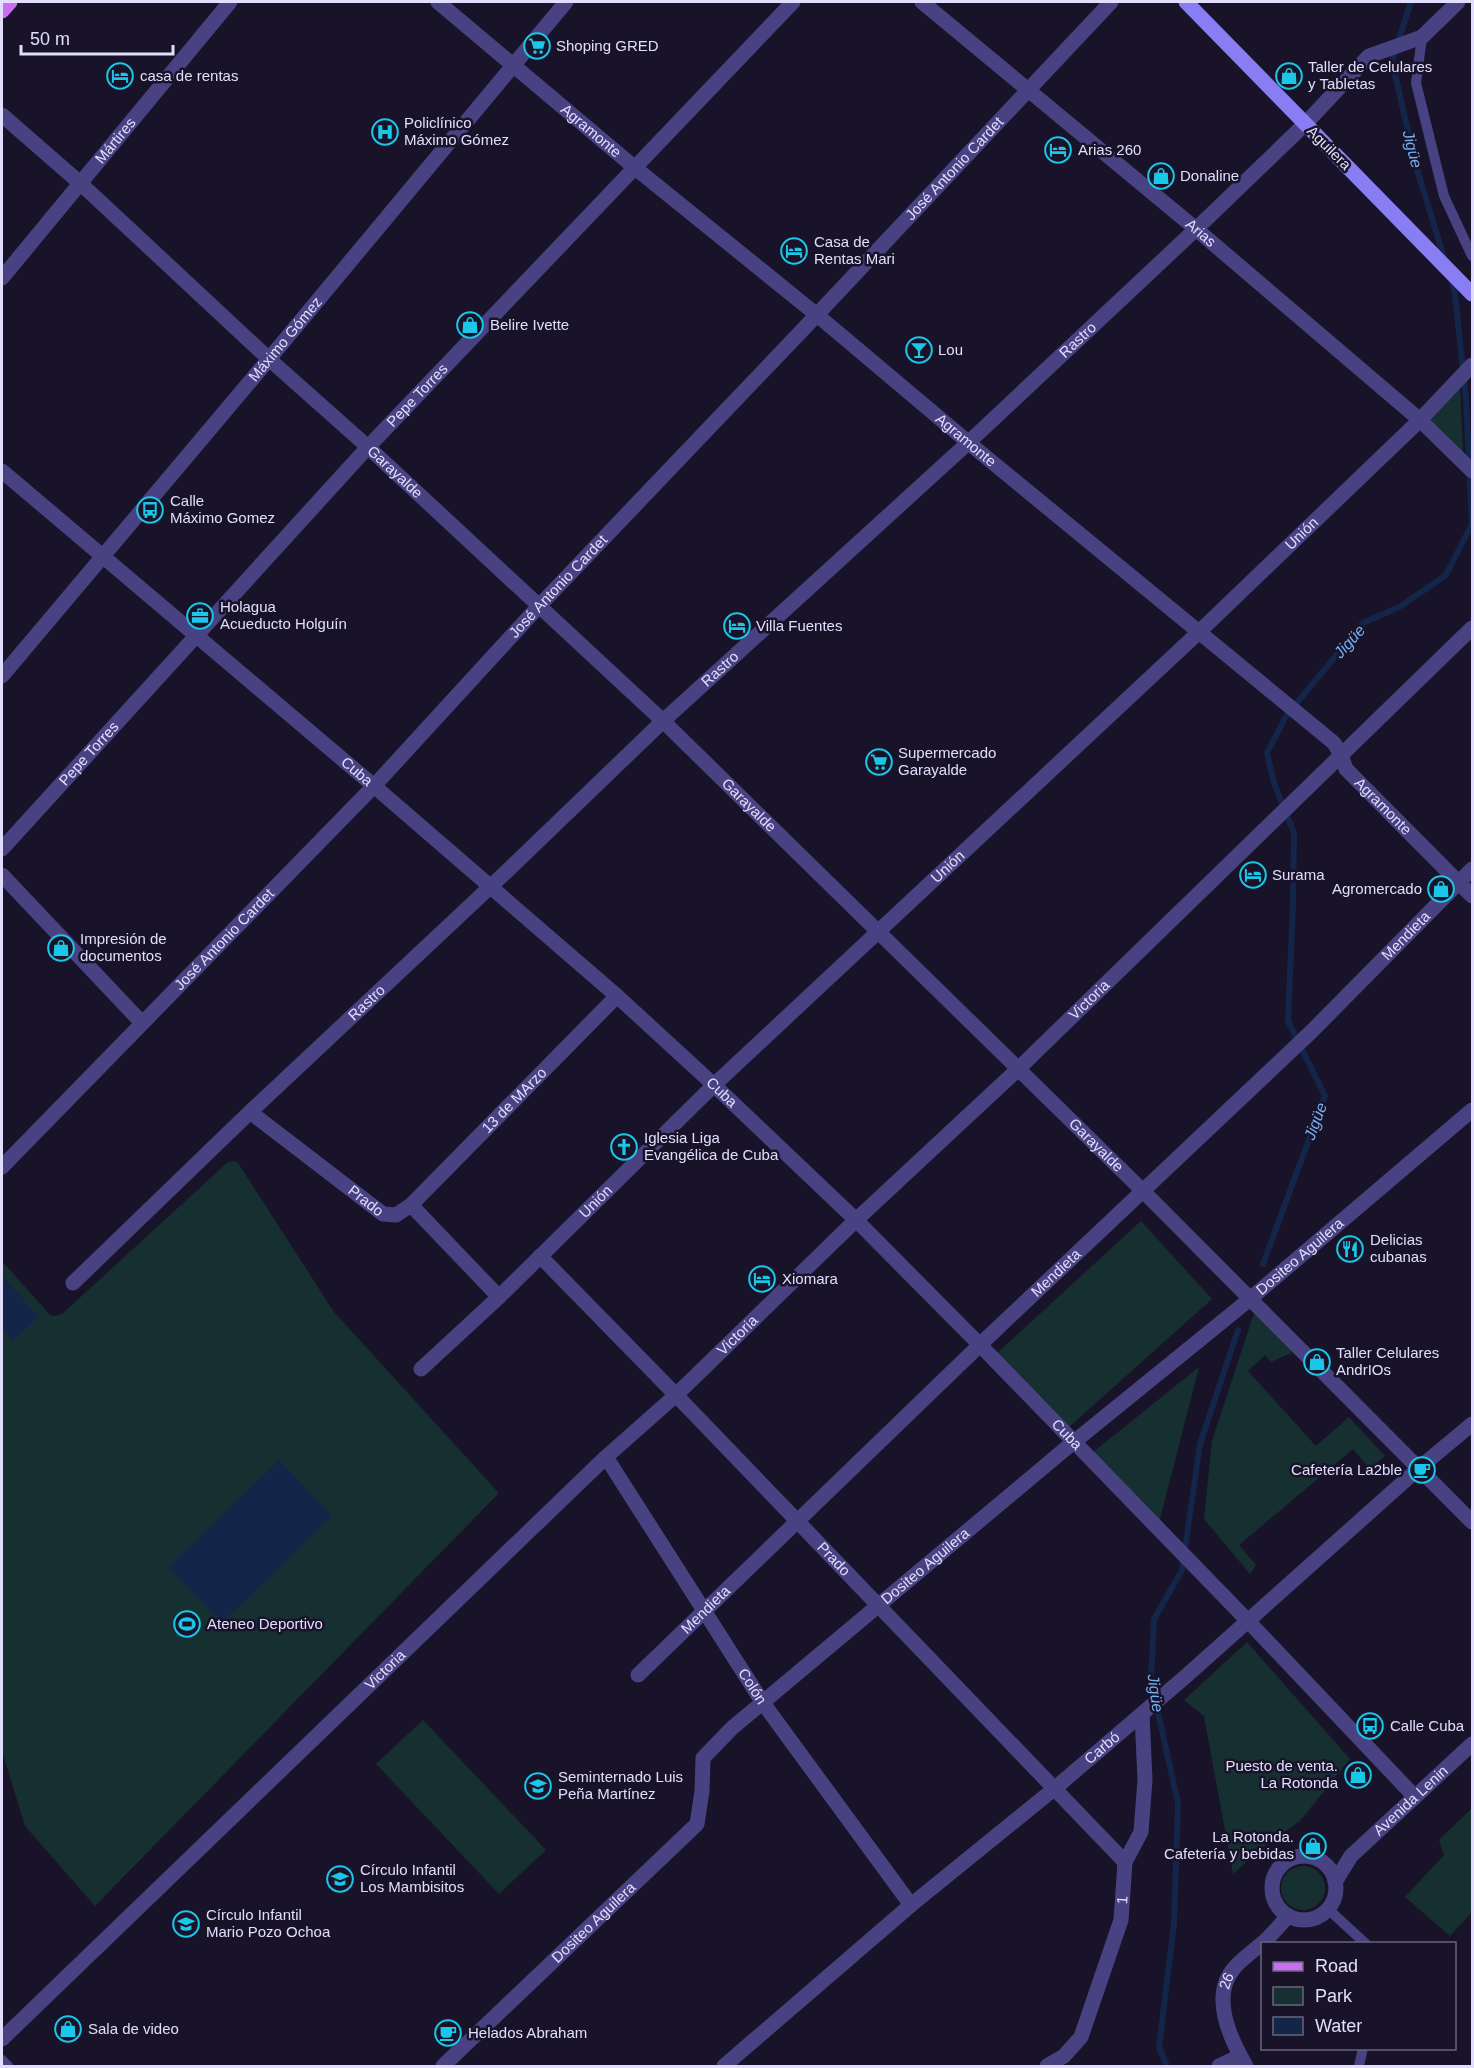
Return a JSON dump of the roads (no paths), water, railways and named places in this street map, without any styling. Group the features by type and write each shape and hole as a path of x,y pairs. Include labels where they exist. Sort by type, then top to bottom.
{"main road":[{"path":"2,11 10,2"},
{"name":"Aguilera","path":"1186,2 1471,293"}],"street":[{"name":"Mártires","path":"2,278 230,2"},
{"name":"Agramonte","path":"438,2 634,167 817,315 1334,743 1346,769 1473,896"},
{"name":"Máximo Gómez","path":"2,676 566,2"},
{"name":"Pepe Torres","path":"2,849 368,447 794,2"},
{"name":"Arias","path":"922,2 1196,229 1420,420 1473,471"},
{"name":"José Antonio Cardet","path":"2,1167 374,786 540,605 1111,2"},
{"name":"Rastro","path":"73,1283 663,721 969,442 1196,229 1305,124 1369,56 1422,37 1458,2"},
{"name":"Garayalde","path":"2,115 80,183 269,359 368,447 663,721 1143,1191 1473,1522"},
{"name":"Unión","path":"421,1368 499,1297 714,1084 1198,632 1420,420 1473,365"},
{"name":"Cuba","path":"2,471 374,786 617,996 714,1084 856,1220 980,1345 1202,1573 1415,1797"},
{"name":"Victoria","path":"2,2039 606,1457 676,1395 856,1220 1018,1068 1473,628"},
{"name":"Mendieta","path":"638,1676 980,1345 1311,1032 1473,869"},
{"path":"2,875 142,1023"},
{"name":"13 de MArzo","path":"411,1205 617,996"},
{"name":"Dositeo Aguilera","path":"443,2067 697,1824 704,1758 732,1728 1073,1443 1250,1299 1473,1110"},
{"name":"Prado","path":"250,1112 383,1214 396,1215 411,1205"},
{"path":"411,1205 499,1297"},
{"name":"Prado","path":"540,1256 1125,1862"},
{"name":"Carbó","path":"724,2067 911,1905 1142,1714 1418,1469 1473,1424"},
{"name":"Colón","path":"606,1457 764,1703 911,1905"},
{"name":"1","path":"1047,2067 1069,2061 1082,2037 1121,1920 1125,1862 1141,1832 1145,1780 1142,1714"},
{"name":"Avenida Lenin","path":"1328,1909 1336,1892 1335,1882 1351,1856 1473,1744"},
{"path":"1328,1909 1320,1916 1309,1920 1298,1920 1288,1916 1279,1909 1274,1900 1271,1889 1273,1878 1278,1868 1286,1860 1296,1856 1307,1856 1326,1864 1335,1882"},
{"path":"1318,1859 1351,1856"},
{"name":"26","path":"1263,1942 1288,1916"},
{"name":"26","path":"1243,2061 1225,2023 1226,1985 1233,1969 1261,1944"},
{"path":"1219,2067 1243,2061"}],"lane":[{"path":"1422,37 1416,83 1444,196 1473,256"},
{"path":"1328,1909 1364,1942"},
{"path":"1359,2067 1363,2050"},
{"path":"2,2060 8,2067"}],"water":[{"path":"2,1275 39,1317 12,1341 2,1329"},
{"path":"279,1460 332,1516 222,1623 169,1567"}],"waterway":[{"name":"Jigüe","path":"1411,2 1392,61 1416,166 1445,261"},
{"name":"Jigüe","path":"1263,1264 1325,1096 1288,1021 1294,833 1274,783 1267,753 1286,716 1363,623 1401,606 1446,575 1472,524 1466,399 1455,294 1451,279"},
{"name":"Jigüe","path":"1167,2066 1159,2047 1174,1923 1178,1804 1151,1680 1154,1619 1182,1570 1200,1444 1238,1330"}],"place":[{"name":"Shoping GRED","path":"537,46"},
{"name":"casa de rentas","path":"120,76"},
{"name":"Taller de Celulares y Tabletas","path":"1289,76"},
{"name":"Policlínico Máximo Gómez","path":"385,132"},
{"name":"Arias 260","path":"1058,150"},
{"name":"Donaline","path":"1161,176"},
{"name":"Casa de Rentas Mari","path":"794,251"},
{"name":"Belire Ivette","path":"470,325"},
{"name":"Lou","path":"919,350"},
{"name":"Calle Máximo Gomez","path":"150,510"},
{"name":"Holagua Acueducto Holguín","path":"200,616"},
{"name":"Villa Fuentes","path":"737,626"},
{"name":"Supermercado Garayalde","path":"879,762"},
{"name":"Surama","path":"1253,875"},
{"name":"Agromercado","path":"1441,889"},
{"name":"Impresión de documentos","path":"61,948"},
{"name":"Iglesia Liga Evangélica de Cuba","path":"624,1147"},
{"name":"Delicias cubanas","path":"1350,1249"},
{"name":"Xiomara","path":"762,1279"},
{"name":"Taller Celulares AndrIOs","path":"1317,1362"},
{"name":"Cafetería La2ble","path":"1422,1470"},
{"name":"Ateneo Deportivo","path":"187,1624"},
{"name":"Calle Cuba","path":"1370,1726"},
{"name":"Puesto de venta. La Rotonda","path":"1358,1775"},
{"name":"Seminternado Luis Peña Martínez","path":"538,1786"},
{"name":"La Rotonda. Cafetería y bebidas","path":"1313,1846"},
{"name":"Círculo Infantil Los Mambisitos","path":"340,1879"},
{"name":"Círculo Infantil Mario Pozo Ochoa","path":"186,1924"},
{"name":"Sala de video","path":"68,2029"},
{"name":"Helados Abraham","path":"448,2033"}]}
